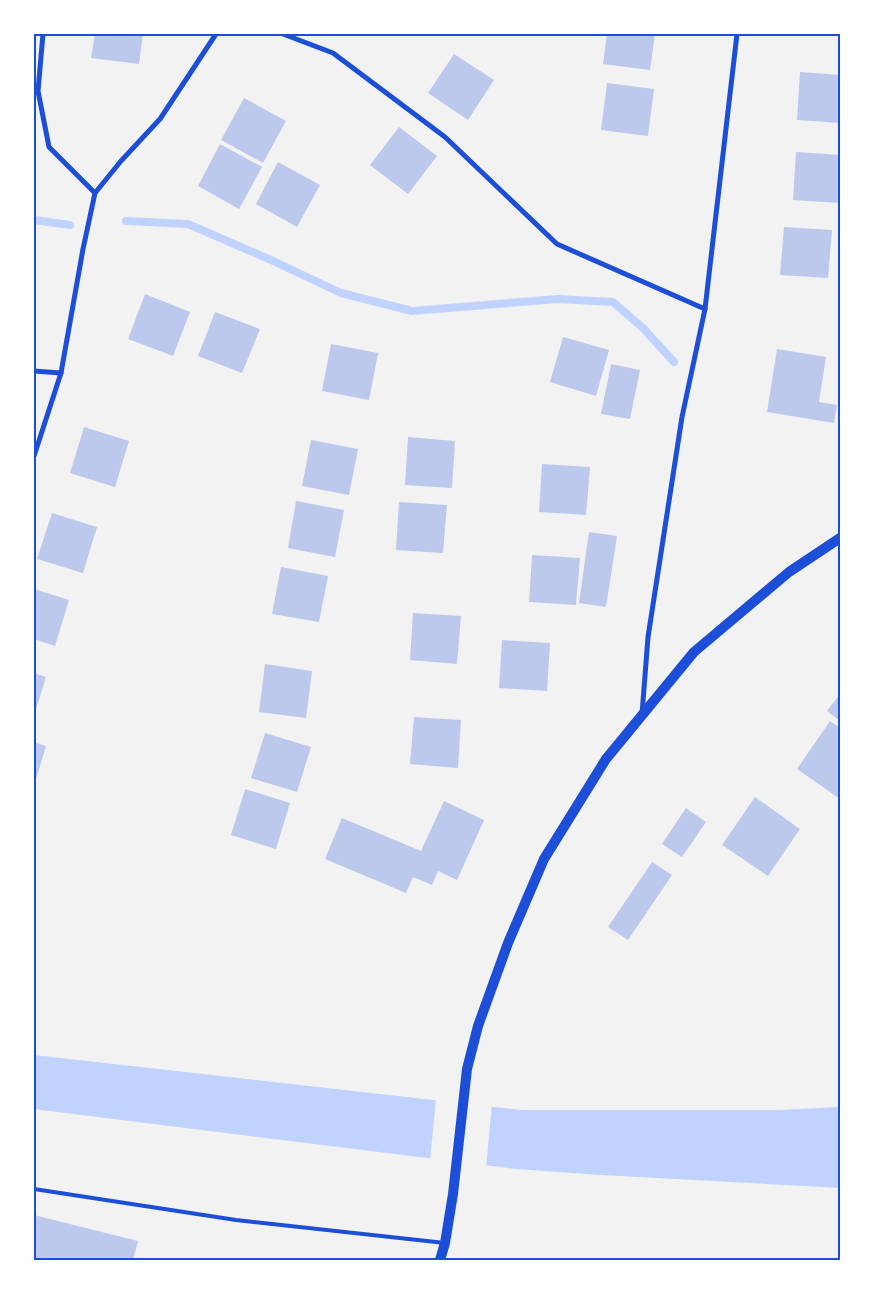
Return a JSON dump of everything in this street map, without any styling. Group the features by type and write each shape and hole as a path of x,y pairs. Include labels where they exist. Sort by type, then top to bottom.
{"main road":[{"path":"440,1260 445,1243 453,1194 467,1069 478,1026 508,943 544,859 606,759 694,652 789,572 840,538"}],"street":[{"path":"43,34 38,90 49,147 95,193"},
{"path":"34,456 62,373 83,249 95,193 121,161 160,119 216,34"},
{"path":"283,34 332,53 445,137 557,244 705,309"},
{"path":"642,715 648,637 682,417 705,309 737,34"},
{"path":"34,371 62,373"}],"lane":[{"path":"34,1188 236,1220 445,1243"}],"water":[{"path":"34,1055 521,1110 779,1110 840,1107 840,1188 516,1169 34,1109"}],"pier":[{"path":"436,1098 492,1104 486,1168 430,1161"}],"building":[{"path":"95,34 143,34 139,64 91,58"},
{"path":"607,34 655,34 650,70 603,64"},
{"path":"454,54 494,80 468,120 428,93"},
{"path":"800,72 840,75 840,123 797,120"},
{"path":"607,83 654,89 648,136 601,130"},
{"path":"244,98 286,121 263,163 221,140"},
{"path":"399,127 437,156 408,194 370,165"},
{"path":"220,144 262,167 239,209 198,186"},
{"path":"796,152 840,155 840,203 793,200"},
{"path":"278,162 320,185 297,227 256,204"},
{"path":"784,227 832,230 828,278 780,275"},
{"path":"145,294 190,312 173,356 128,339"},
{"path":"215,312 260,329 242,373 198,356"},
{"path":"563,337 609,350 596,396 550,382"},
{"path":"331,344 378,353 369,400 322,391"},
{"path":"777,349 826,357 819,402 837,405 834,423 767,412"},
{"path":"611,364 640,370 630,419 601,414"},
{"path":"84,427 129,441 115,487 70,473"},
{"path":"408,437 455,441 452,488 405,485"},
{"path":"311,440 358,449 349,495 302,486"},
{"path":"542,464 590,467 586,515 539,512"},
{"path":"296,501 344,510 335,557 288,548"},
{"path":"399,502 447,505 443,553 396,550"},
{"path":"52,513 97,527 83,573 37,559"},
{"path":"589,532 617,536 606,607 579,603"},
{"path":"532,555 580,558 576,605 529,602"},
{"path":"281,567 328,576 319,622 272,614"},
{"path":"34,589 69,600 55,646 34,639"},
{"path":"413,613 461,616 457,664 410,660"},
{"path":"502,640 550,643 547,691 499,688"},
{"path":"265,664 312,671 306,718 259,712"},
{"path":"34,673 46,677 34,716"},
{"path":"840,694 840,721 827,711"},
{"path":"414,717 461,720 458,768 410,764"},
{"path":"830,721 840,728 840,799 797,769"},
{"path":"265,733 311,747 297,792 251,778"},
{"path":"34,742 46,746 34,786"},
{"path":"245,789 290,803 276,849 231,835"},
{"path":"755,797 800,829 768,876 722,845"},
{"path":"444,801 484,820 457,880 438,871 432,885 413,877 406,893 325,859 342,818 421,851"},
{"path":"686,808 706,822 682,857 662,844"},
{"path":"652,862 672,875 628,940 608,927"},
{"path":"34,1215 138,1241 133,1260 34,1260"}],"waterway":[{"path":"34,220 70,225"},
{"path":"126,221 188,224 341,293 412,311 558,299 613,302 643,328 674,362"}]}
